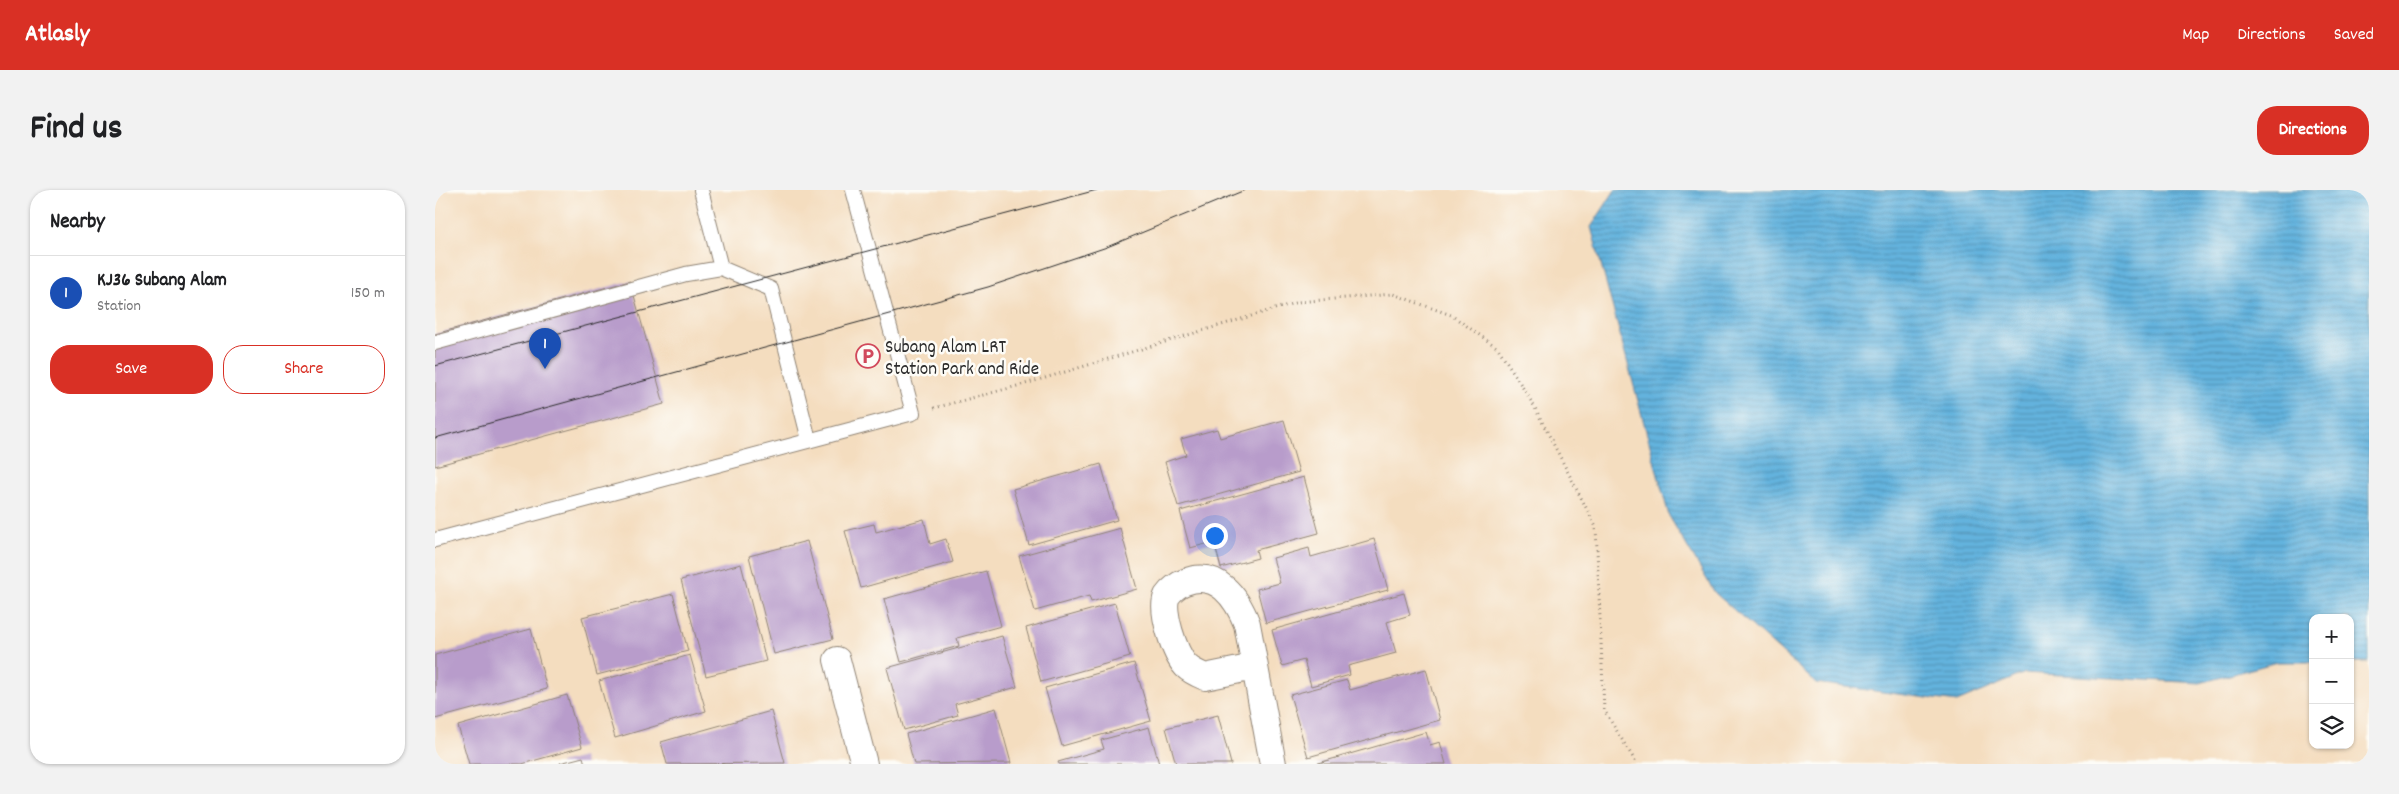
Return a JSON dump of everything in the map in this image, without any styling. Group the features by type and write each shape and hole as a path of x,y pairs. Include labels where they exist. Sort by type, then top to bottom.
{"street":[{"path":"837,660 864,764"},
{"path":"1254,667 1273,764"}],"lane":[{"path":"701,190 721,268"},
{"path":"435,540 913,413 853,190"},
{"path":"435,343 687,274 721,268 771,289 809,440"}],"path":[{"path":"913,413 1025,384 1298,302 1393,294 1451,314 1498,348 1533,404 1596,527 1604,710 1637,764"}],"water":[{"path":"1615,190 2369,190 2369,662 2354,662 2354,614 2309,614 2309,662 2277,662 2200,683 2025,673 1957,702 1816,683 1715,593 1669,516 1591,227"}],"building":[{"path":"630,281 664,404 435,466 435,334"},
{"path":"1284,420 1299,472 1178,506 1165,462 1186,455 1181,439 1217,429 1220,438"},
{"path":"1101,464 1117,520 1029,545 1013,489"},
{"path":"1304,477 1319,533 1256,550 1258,558 1221,568 1214,542 1190,548 1180,511"},
{"path":"924,519 930,544 946,539 953,562 861,588 845,531 874,524 876,532"},
{"path":"1120,528 1137,589 1091,602 1089,596 1035,611 1019,556"},
{"path":"1374,539 1388,590 1266,623 1257,589 1280,583 1273,558 1309,548 1311,557"},
{"path":"807,541 833,639 774,654 749,556"},
{"path":"741,564 766,661 706,676 681,580"},
{"path":"986,571 1001,626 957,638 959,646 901,662 884,599"},
{"path":"1404,593 1410,615 1387,622 1396,653 1348,666 1350,675 1311,686 1304,660 1282,666 1272,630"},
{"path":"673,594 688,651 597,675 582,617"},
{"path":"1115,603 1130,657 1041,682 1026,628"},
{"path":"531,629 547,689 435,719 435,655"},
{"path":"1002,636 1017,687 955,704 958,715 904,730 887,668"},
{"path":"690,655 706,711 615,738 599,681"},
{"path":"1134,663 1151,721 1062,746 1045,688"},
{"path":"1426,669 1440,720 1308,757 1290,695 1347,680 1350,690"},
{"path":"567,695 582,747 522,764 469,764 458,726"},
{"path":"996,708 1011,763 914,764 906,734"},
{"path":"771,711 785,763 667,764 661,742"},
{"path":"1218,715 1231,764 1176,764 1166,728"},
{"path":"1149,727 1159,764 1059,764 1058,762 1104,749 1101,740"},
{"path":"1426,732 1430,745 1440,742 1446,764 1315,764"},
{"path":"583,757 585,764 560,764 560,763"}],"tram line":[{"path":"435,366 1097,190"},
{"path":"435,438 988,287 1107,247 1245,190"}],"place":[{"name":"Subang Alam LRT Station Park and Ride","path":"868,356"},
{"name":"KJ36 Subang Alam","path":"545,369"}]}
